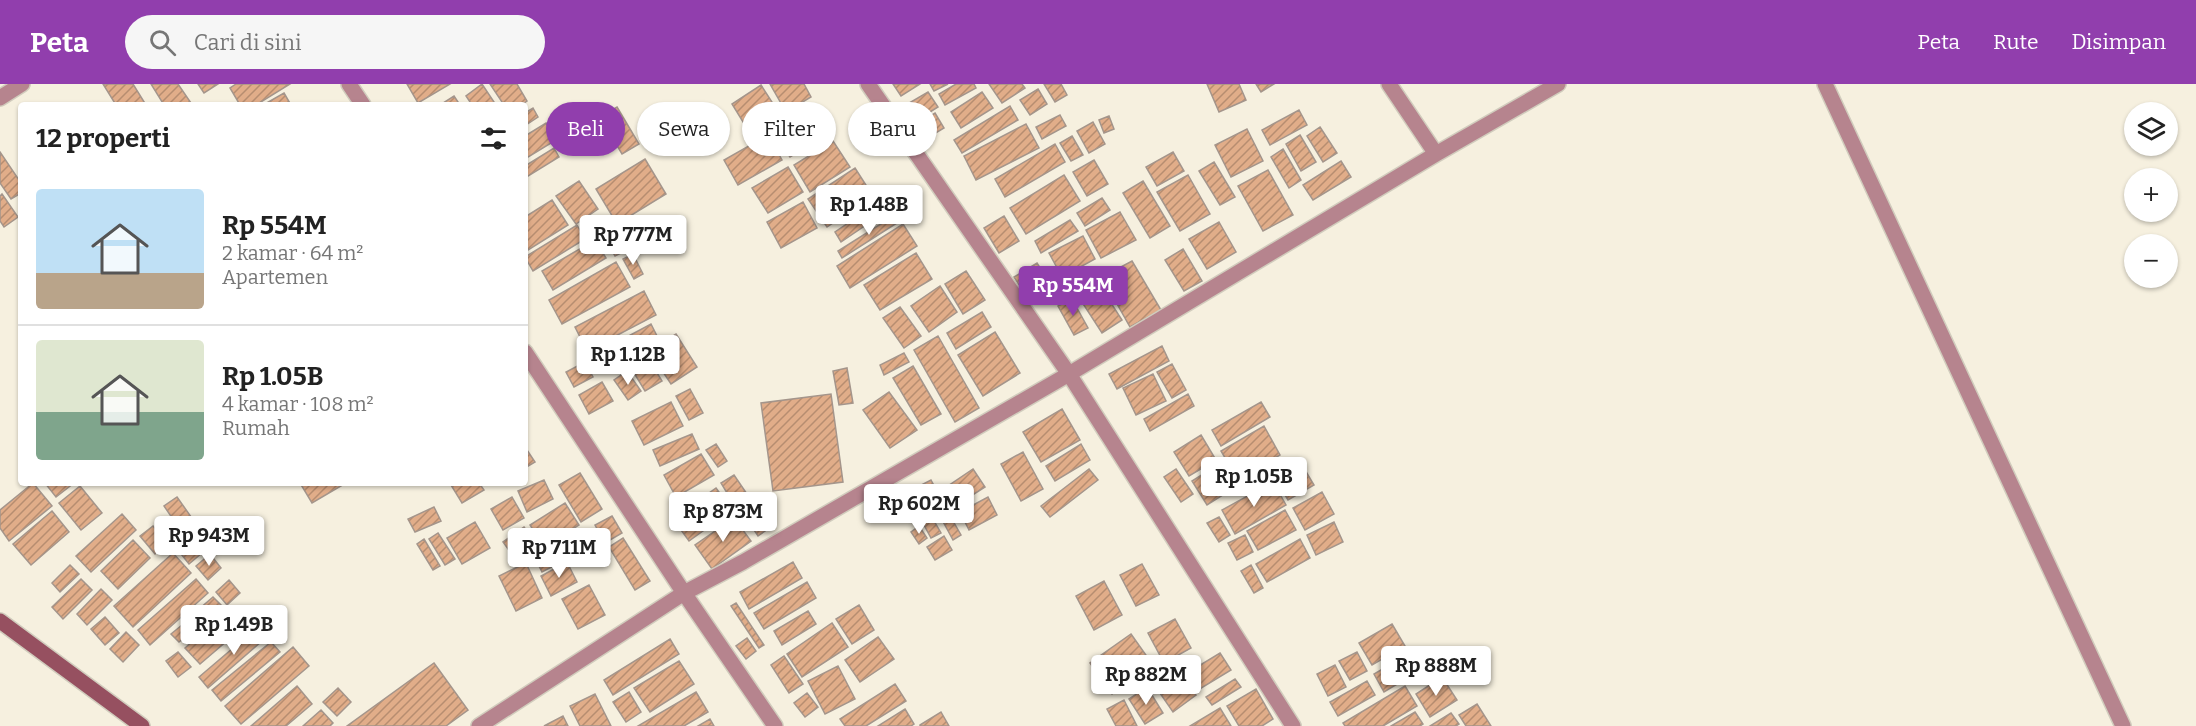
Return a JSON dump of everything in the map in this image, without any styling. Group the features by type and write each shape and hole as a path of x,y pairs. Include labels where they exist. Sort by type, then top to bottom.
{"main road":[{"path":"0,621 142,726"}],"street":[{"path":"0,98 22,84"},
{"path":"349,84 361,102"},
{"path":"868,84 1069,374 1293,726"},
{"path":"1389,84 1436,154"},
{"path":"479,726 684,593 743,562 1069,374 1436,154 1558,84"},
{"path":"1826,84 2123,726"},
{"path":"528,356 684,593 775,726"}],"building":[{"path":"103,84 133,84 144,102 114,102"},
{"path":"151,84 178,84 190,102 162,102"},
{"path":"198,84 218,84 204,93"},
{"path":"236,84 290,84 261,102 238,102 230,88"},
{"path":"407,84 450,84 420,102 417,102"},
{"path":"482,84 494,102 470,102 466,96"},
{"path":"490,84 517,84 527,101 526,102 502,102"},
{"path":"770,84 804,84 811,97 803,102 780,102"},
{"path":"893,84 920,84 901,96"},
{"path":"930,84 948,84 934,91"},
{"path":"956,84 974,84 976,88 945,105 939,94"},
{"path":"989,84 1022,84 1025,88 1002,103"},
{"path":"1044,84 1061,84 1067,95 1055,102"},
{"path":"1207,84 1239,84 1246,100 1219,112"},
{"path":"1256,84 1274,84 1261,92"},
{"path":"761,85 772,102 742,102 742,120 732,104"},
{"path":"1038,89 1047,104 1030,115 1020,100"},
{"path":"928,92 935,102 911,102"},
{"path":"982,92 993,108 961,128 951,112"},
{"path":"284,93 289,102 268,102"},
{"path":"454,96 458,102 445,102"},
{"path":"1010,106 1018,120 962,153 954,140"},
{"path":"533,108 538,117 528,124 528,111"},
{"path":"1299,110 1307,125 1270,145 1262,130"},
{"path":"1060,115 1066,126 1042,139 1036,127"},
{"path":"937,116 944,128 937,132"},
{"path":"1109,116 1114,129 1104,133 1099,120"},
{"path":"625,120 637,141 637,145 625,152"},
{"path":"1093,122 1105,144 1089,153 1077,131"},
{"path":"546,123 546,146 528,157 528,134"},
{"path":"1026,124 1039,148 976,180 964,156"},
{"path":"1320,127 1337,153 1323,162 1307,136"},
{"path":"1247,129 1263,161 1231,177 1215,145"},
{"path":"1300,135 1316,162 1301,171 1286,144"},
{"path":"1072,136 1083,155 1071,161 1060,143"},
{"path":"1055,144 1065,162 1005,197 995,179"},
{"path":"836,146 850,167 810,192 794,165 809,156 836,156"},
{"path":"1283,149 1301,180 1289,188 1271,157"},
{"path":"742,150 742,156 780,156 782,160 738,185 724,160"},
{"path":"0,152 18,179 18,195 11,199 0,183"},
{"path":"1173,152 1184,171 1157,186 1146,167"},
{"path":"546,153 546,156 558,156 559,157 528,176 528,164"},
{"path":"645,159 666,194 617,224 596,189"},
{"path":"1094,160 1108,184 1087,196 1073,172"},
{"path":"1341,161 1351,177 1313,200 1303,185"},
{"path":"1214,162 1235,197 1220,205 1199,171"},
{"path":"788,167 803,192 768,213 752,188"},
{"path":"855,168 873,196 827,227 808,199"},
{"path":"1268,170 1293,215 1263,231 1238,186"},
{"path":"1064,175 1080,201 1026,234 1010,208"},
{"path":"1188,175 1210,214 1180,231 1157,192"},
{"path":"579,181 598,209 576,224 556,196"},
{"path":"1143,181 1170,226 1150,238 1123,193"},
{"path":"2,194 18,217 4,227 0,221 0,196"},
{"path":"1102,198 1110,210 1085,226 1077,213"},
{"path":"552,200 568,225 528,250 528,215"},
{"path":"882,200 888,210 841,242 835,232"},
{"path":"803,202 817,228 781,248 767,222"},
{"path":"1120,212 1136,240 1101,258 1086,230"},
{"path":"895,215 900,221 842,258 838,251"},
{"path":"1004,216 1019,241 999,253 984,228"},
{"path":"1070,220 1078,231 1041,253 1035,241"},
{"path":"1219,222 1236,252 1207,269 1189,239"},
{"path":"903,224 917,246 850,288 837,266"},
{"path":"577,225 585,239 533,271 528,262 528,255"},
{"path":"617,232 627,250 615,256 605,238"},
{"path":"1083,236 1095,259 1062,277 1049,253"},
{"path":"595,240 606,258 553,290 542,271"},
{"path":"1183,249 1202,281 1184,291 1165,260"},
{"path":"916,253 932,279 880,310 864,285"},
{"path":"633,254 643,274 634,279 623,259"},
{"path":"1132,261 1161,310 1130,327 1102,277"},
{"path":"616,262 630,287 562,324 549,300"},
{"path":"1037,263 1054,290 1031,304 1014,277"},
{"path":"966,271 985,300 963,314 945,284"},
{"path":"1098,283 1122,320 1102,333 1078,296"},
{"path":"940,286 957,312 929,332 911,306"},
{"path":"644,291 656,315 587,351 575,327"},
{"path":"1072,299 1088,328 1074,335 1058,306"},
{"path":"900,307 921,336 904,348 883,318"},
{"path":"982,312 991,327 956,349 947,333"},
{"path":"651,324 657,336 595,369 589,357"},
{"path":"995,332 1020,373 983,396 958,355"},
{"path":"676,334 697,367 671,384 649,351"},
{"path":"938,336 979,408 955,422 914,350"},
{"path":"1162,346 1169,361 1117,389 1109,374"},
{"path":"904,353 909,362 884,375 880,365"},
{"path":"648,358 662,381 645,391 631,368"},
{"path":"585,362 593,377 574,387 566,372"},
{"path":"1172,364 1186,390 1172,398 1157,372"},
{"path":"913,366 941,414 921,425 893,378"},
{"path":"847,368 853,403 839,405 833,371"},
{"path":"627,371 641,391 628,400 614,380"},
{"path":"1153,374 1166,401 1136,415 1123,388"},
{"path":"602,382 613,401 589,414 579,395"},
{"path":"690,389 703,413 689,420 676,396"},
{"path":"889,392 917,430 890,448 863,410"},
{"path":"831,394 843,482 773,491 761,403"},
{"path":"1188,394 1194,406 1150,431 1144,419"},
{"path":"671,402 683,426 644,445 632,421"},
{"path":"1261,402 1270,417 1221,446 1212,430"},
{"path":"1062,409 1080,440 1041,462 1023,432"},
{"path":"1264,426 1280,455 1238,480 1221,451"},
{"path":"692,434 699,449 660,466 653,450"},
{"path":"1201,435 1216,460 1189,476 1174,452"},
{"path":"716,444 727,461 718,467 706,450"},
{"path":"1081,444 1090,460 1055,481 1046,466"},
{"path":"528,452 535,462 528,466"},
{"path":"1023,452 1043,489 1021,501 1001,464"},
{"path":"701,454 714,475 676,497 664,475"},
{"path":"1222,462 1237,486 1207,505 1192,481"},
{"path":"973,469 985,487 957,505 945,488"},
{"path":"1089,469 1098,480 1050,517 1041,506"},
{"path":"1176,469 1193,494 1181,502 1164,477"},
{"path":"1305,470 1314,485 1288,500 1279,485"},
{"path":"580,473 602,509 581,522 559,485"},
{"path":"734,475 747,494 733,503 721,483"},
{"path":"544,480 553,499 527,512 518,491"},
{"path":"931,480 938,493 899,513 892,500"},
{"path":"1273,482 1286,505 1235,534 1222,510"},
{"path":"29,486 35,486 52,506 9,541 0,528 0,510"},
{"path":"47,486 70,486 56,497"},
{"path":"80,486 102,513 81,530 59,503"},
{"path":"302,486 341,486 312,503"},
{"path":"452,486 481,486 484,490 462,503"},
{"path":"716,488 732,510 689,541 673,519"},
{"path":"1322,492 1334,514 1305,530 1293,508"},
{"path":"177,497 194,521 181,531 164,506"},
{"path":"512,497 524,518 503,530 491,509"},
{"path":"988,497 997,515 969,530 960,512"},
{"path":"754,499 772,526 758,536 740,509"},
{"path":"941,500 961,535 953,540 934,505"},
{"path":"565,503 579,525 544,547 530,525"},
{"path":"434,507 441,521 415,532 408,519"},
{"path":"926,507 941,533 931,538 917,512"},
{"path":"1285,510 1296,530 1258,550 1247,531"},
{"path":"52,511 69,532 31,565 13,544"},
{"path":"122,514 136,530 91,572 76,556"},
{"path":"612,516 622,533 605,543 595,525"},
{"path":"1219,517 1230,535 1219,542 1207,523"},
{"path":"734,518 751,541 712,569 695,545"},
{"path":"475,522 490,548 462,564 447,538"},
{"path":"1334,522 1343,542 1316,555 1307,535"},
{"path":"153,526 168,544 155,554 140,536"},
{"path":"919,526 927,538 919,544 911,532"},
{"path":"524,527 537,545 516,560 503,542"},
{"path":"595,532 610,559 598,566 582,540"},
{"path":"438,533 455,559 445,565 429,539"},
{"path":"197,535 208,548 189,564 178,550"},
{"path":"1245,535 1253,552 1237,560 1228,543"},
{"path":"944,536 952,550 935,560 927,547"},
{"path":"623,538 650,581 635,590 609,547"},
{"path":"424,539 440,566 433,570 417,544"},
{"path":"1300,539 1310,558 1267,582 1256,564"},
{"path":"133,540 150,558 118,589 101,571"},
{"path":"563,546 569,558 542,572 536,560"},
{"path":"173,553 191,573 133,627 114,606"},
{"path":"210,554 221,568 208,580 196,566"},
{"path":"567,562 577,582 551,596 541,576"},
{"path":"793,562 802,578 749,609 740,592"},
{"path":"526,563 542,598 516,611 499,576"},
{"path":"1142,564 1159,595 1136,606 1120,575"},
{"path":"70,565 79,574 60,592 52,583"},
{"path":"1251,565 1263,588 1254,593 1241,571"},
{"path":"81,579 92,590 63,619 52,607"},
{"path":"196,579 208,593 150,645 138,630"},
{"path":"229,580 240,593 227,605 216,592"},
{"path":"1104,581 1122,615 1094,630 1076,596"},
{"path":"807,582 816,598 764,629 754,613"},
{"path":"589,585 605,615 578,629 562,599"},
{"path":"101,589 112,600 87,625 77,614"},
{"path":"213,597 223,607 193,632 185,621"},
{"path":"736,603 764,645 759,648 731,606"},
{"path":"859,605 874,630 852,644 836,619"},
{"path":"233,606 248,623 200,664 185,648"},
{"path":"808,611 816,624 782,645 774,631"},
{"path":"105,617 119,633 105,645 91,629"},
{"path":"1175,619 1191,648 1164,663 1148,633"},
{"path":"832,623 848,647 802,677 787,654"},
{"path":"1392,624 1405,646 1372,665 1359,643"},
{"path":"182,625 189,634 179,642 171,634"},
{"path":"260,625 269,635 208,688 199,677"},
{"path":"126,632 139,645 123,662 110,649"},
{"path":"1131,634 1153,665 1112,694 1090,663"},
{"path":"878,637 894,659 860,682 845,660"},
{"path":"747,638 756,651 746,659 736,646"},
{"path":"670,639 679,654 613,695 604,680"},
{"path":"271,642 280,652 221,701 212,690"},
{"path":"293,647 309,666 241,724 225,706"},
{"path":"178,652 191,667 178,677 166,661"},
{"path":"1357,652 1367,671 1350,680 1339,661"},
{"path":"1220,653 1231,670 1198,690 1187,673"},
{"path":"784,656 803,684 789,693 771,665"},
{"path":"1403,657 1414,674 1384,692 1374,674"},
{"path":"679,661 694,684 650,712 634,688"},
{"path":"434,663 468,710 446,726 347,726"},
{"path":"1335,665 1346,687 1328,696 1317,674"},
{"path":"838,666 855,699 825,714 808,681"},
{"path":"1179,669 1196,695 1173,712 1155,686"},
{"path":"1442,677 1457,700 1430,717 1416,694"},
{"path":"1235,679 1241,687 1212,705 1206,697"},
{"path":"1367,681 1375,695 1338,716 1330,702"},
{"path":"895,684 906,701 866,726 845,726 840,719"},
{"path":"297,686 312,704 286,726 251,726"},
{"path":"1405,686 1417,706 1383,726 1345,726 1343,723"},
{"path":"1147,687 1163,713 1145,724 1129,699"},
{"path":"338,688 351,702 337,716 323,702"},
{"path":"1256,689 1273,719 1262,726 1239,726 1227,706"},
{"path":"629,692 641,712 626,722 613,702"},
{"path":"696,692 708,712 684,726 638,726"},
{"path":"807,693 818,707 805,717 794,703"},
{"path":"595,694 611,726 580,726 570,706"},
{"path":"1124,700 1137,726 1116,726 1107,709"},
{"path":"1477,704 1491,726 1466,726 1459,715"},
{"path":"1220,708 1231,726 1190,726"},
{"path":"905,709 914,724 911,726 878,726"},
{"path":"321,710 333,723 330,726 303,726"},
{"path":"941,712 949,726 920,726 920,725"},
{"path":"1415,712 1423,724 1420,726 1391,726"},
{"path":"1451,713 1459,724 1456,726 1430,726"},
{"path":"563,716 568,726 544,726"},
{"path":"710,719 714,726 698,726"}]}
